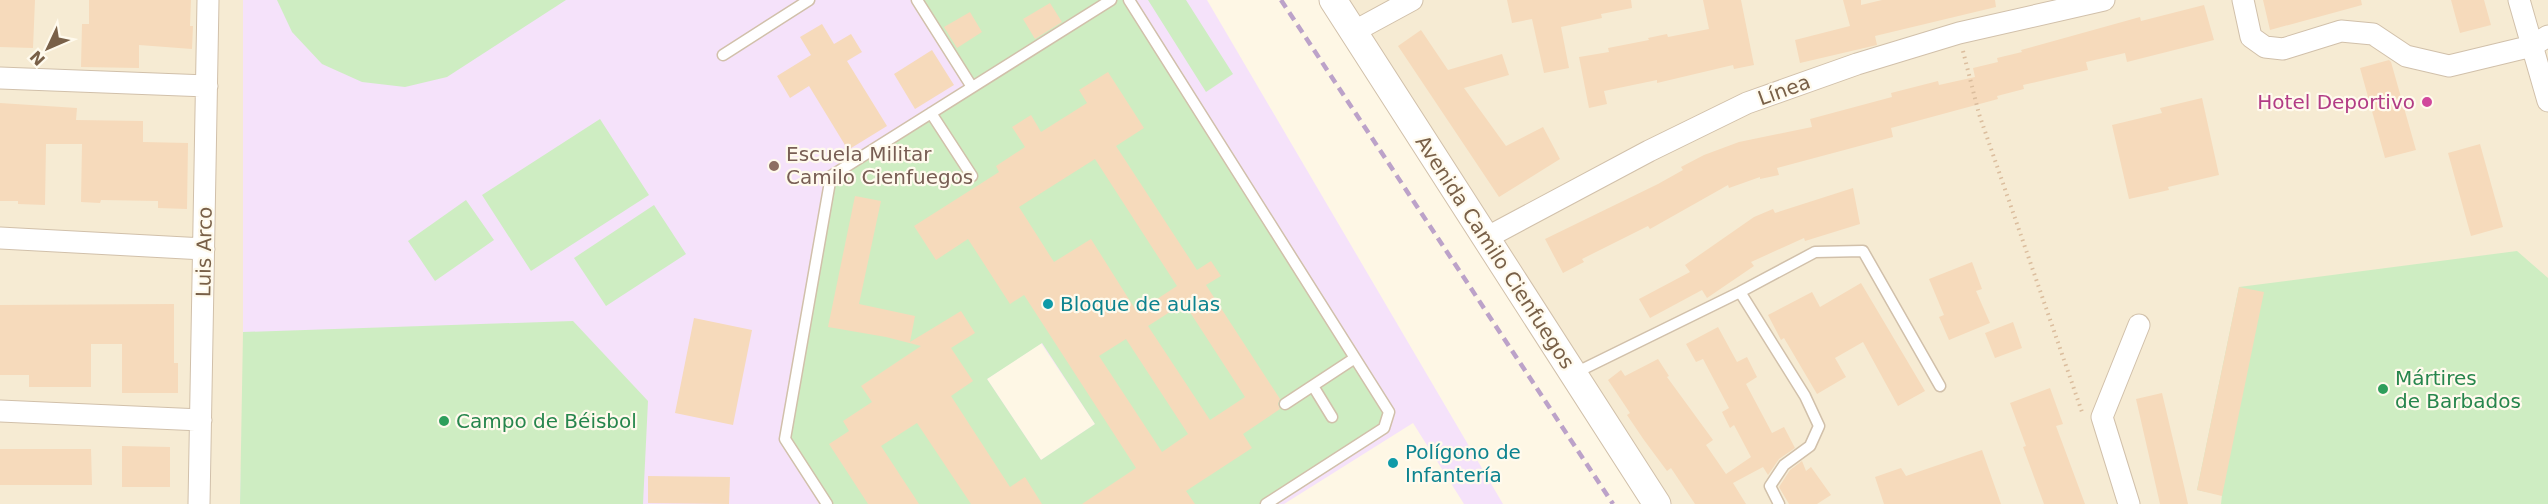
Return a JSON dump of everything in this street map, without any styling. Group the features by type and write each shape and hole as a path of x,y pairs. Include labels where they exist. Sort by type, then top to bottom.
{"street":[{"name":"Luis Arco","path":"200,504 208,0"},
{"name":"Avenida Camilo Cienfuegos","path":"1333,0 1657,504"},
{"path":"1353,32 1412,0"},
{"name":"Línea","path":"1486,238 1648,151 1747,103 1857,63 1959,33 2104,0"},
{"path":"2243,0 2251,37 2265,47 2283,49 2341,31 2373,34 2406,56 2449,66 2540,41"},
{"path":"2519,0 2540,41 2548,101"},
{"path":"0,78 207,86"},
{"path":"0,238 204,249"},
{"path":"2129,504 2102,417 2139,325"},
{"path":"0,411 201,420"}],"lane":[{"path":"723,55 809,0"},
{"path":"917,0 972,87"},
{"path":"826,504 785,439 831,176 1111,0"},
{"path":"1129,0 1389,412 1384,428 1266,504"},
{"path":"931,113 972,176"},
{"path":"1573,374 1740,292 1815,252 1863,251 1940,386"},
{"path":"1740,292 1805,396 1819,426 1810,446 1784,465 1770,486 1779,504"},
{"path":"1286,405 1355,358"},
{"path":"1313,386 1332,417"}],"path":[{"path":"1959,33 1979,114 2085,423"}],"shaded area":[{"path":"0,0 243,0 243,389 240,504 0,504"},
{"name":"Escuela Militar Camilo Cienfuegos","path":"243,0 1207,0 1503,504 1464,504 1413,423 1284,504 240,504 243,388","holes":["1041,343 1095,424 1041,460 987,379"]},
{"path":"1329,0 2548,0 2548,504 1647,504"}],"green space":[{"path":"277,0 566,0 447,77 405,87 362,82 322,64 292,32"},
{"path":"917,0 1133,0 1389,412 1384,428 1266,504 827,504 785,439 831,176 972,87","holes":["1042,343 1095,424 1041,460 987,379"]},
{"path":"1148,0 1186,0 1233,74 1206,92"},
{"path":"600,119 649,195 531,271 482,195"},
{"path":"466,200 494,240 435,281 408,241"},
{"path":"654,205 686,254 606,306 574,258"},
{"name":"Mártires de Barbados","path":"2517,251 2548,278 2548,504 2221,504 2222,495 2197,490 2239,287"},
{"name":"Campo de Béisbol","path":"573,321 648,401 643,504 240,504 243,332"}],"building":[{"path":"0,0 35,0 33,48 0,47"},
{"path":"89,0 191,0 192,49 139,45 139,68 81,67 82,24 89,24"},
{"path":"1507,0 1631,0 1632,8 1601,14 1602,18 1561,27 1569,68 1544,73 1532,19 1512,23"},
{"path":"1703,0 1741,0 1754,65 1734,69 1733,65 1657,83 1657,80 1604,91 1607,104 1589,108 1579,57 1609,52 1608,48 1649,40 1648,38 1667,34 1668,37 1709,29"},
{"path":"1843,0 1861,0 1861,5 1882,0 1995,0 1996,7 1875,36 1877,45 1800,63 1795,40 1850,26"},
{"path":"2263,0 2361,0 2362,5 2270,30"},
{"path":"2451,0 2484,0 2491,25 2460,33"},
{"path":"1050,3 1062,22 1035,39 1023,19"},
{"path":"2204,5 2214,40 2127,62 2125,53 2086,62 2088,70 2023,85 2024,89 1997,96 1998,99 1891,128 1893,137 1777,168 1779,175 1760,179 1760,177 1729,188 1728,185 1650,229 1648,226 1582,259 1584,262 1563,273 1545,239 1658,184 1683,170 1681,167 1704,155 1739,142 1812,127 1810,119 1892,97 1891,93 1938,81 1939,85 1975,77 1973,68 1998,62 1997,58 2022,52 2021,50 2140,17 2141,21"},
{"path":"970,12 982,32 957,48 944,27"},
{"path":"822,24 834,44 851,34 862,52 847,61 887,126 848,150 809,86 790,98 777,76 811,55 800,37"},
{"path":"1421,30 1448,70 1502,54 1509,75 1464,88 1506,146 1543,127 1560,159 1499,197 1398,46"},
{"path":"932,50 954,85 915,109 894,74"},
{"path":"2389,60 2416,150 2385,158 2360,68"},
{"path":"1108,72 1144,128 1116,146 1197,270 1211,261 1221,276 1206,285 1280,399 1278,404 1280,409 1243,434 1252,448 1186,491 1195,504 1082,504 1136,468 1024,295 1010,304 968,239 936,260 914,226 999,172 996,166 1025,147 1012,127 1031,115 1041,132 1087,103 1079,90","holes":["1095,159 1177,286 1137,312 1091,239 1054,262 1019,207","1184,303 1245,397 1210,420 1148,326","1126,339 1188,434 1162,452 1099,356"]},
{"path":"2202,98 2219,175 2129,199 2112,125 2162,113 2160,108"},
{"path":"0,103 77,108 76,120 143,121 143,142 188,143 187,209 158,208 158,201 81,202 82,144 46,144 45,205 0,201"},
{"path":"2480,144 2503,227 2471,236 2448,153"},
{"path":"1853,188 1860,224 1805,241 1804,238 1751,262 1754,266 1707,298 1702,290 1650,318 1639,299 1690,272 1685,265 1754,217 1773,209 1775,213"},
{"path":"855,196 881,201 859,304 915,316 910,342 961,311 975,333 951,348 973,381 951,396 1010,487 1025,477 1042,504 971,504 917,423 881,446 919,504 868,504 829,444 849,431 843,421 872,402 861,386 921,346 886,337 828,327"},
{"path":"1972,262 1982,289 1976,291 1990,323 1949,340 1939,317 1944,315 1929,279"},
{"path":"1861,283 1925,391 1898,406 1863,342 1835,358 1846,377 1817,394 1784,338 1781,340 1768,315 1812,292 1820,307"},
{"path":"2239,287 2264,292 2222,496 2197,490"},
{"path":"174,304 174,363 178,363 178,393 122,393 122,344 91,344 91,387 29,387 29,375 0,375 0,305"},
{"path":"694,318 752,330 733,425 675,413"},
{"path":"2013,322 2022,348 1995,358 1985,333"},
{"path":"1718,327 1737,362 1747,357 1757,377 1746,384 1772,433 1784,427 1795,448 1779,459 1768,475 1763,467 1733,483 1746,504 1695,504 1671,468 1667,471 1644,440 1627,415 1630,413 1608,380 1621,370 1625,376 1658,359 1669,376 1667,377 1713,440 1706,445 1726,474 1751,457 1734,425 1730,428 1722,412 1729,408 1703,359 1696,362 1686,344"},
{"path":"2050,388 2063,424 2056,426 2085,504 2044,504 2023,447 2026,446 2010,403"},
{"path":"2162,393 2188,504 2160,504 2136,399"},
{"path":"122,446 170,447 170,487 122,487"},
{"path":"0,449 91,449 92,485 0,485"},
{"path":"1982,450 2001,504 1884,504 1875,477 1901,468 1906,476"},
{"path":"1802,461 1806,471 1811,467 1831,495 1817,504 1789,504 1779,487 1790,470"},
{"path":"648,476 730,477 729,504 648,503"}],"railway":[{"path":"1281,0 1613,504"}],"place":[{"name":"Hotel Deportivo","path":"2427,102"},
{"name":"Escuela Militar Camilo Cienfuegos","path":"774,166"},
{"name":"Bloque de aulas","path":"1048,304"},
{"name":"Mártires de Barbados","path":"2383,389"},
{"name":"Campo de Béisbol","path":"444,421"},
{"name":"Polígono de Infantería","path":"1393,463"}]}
